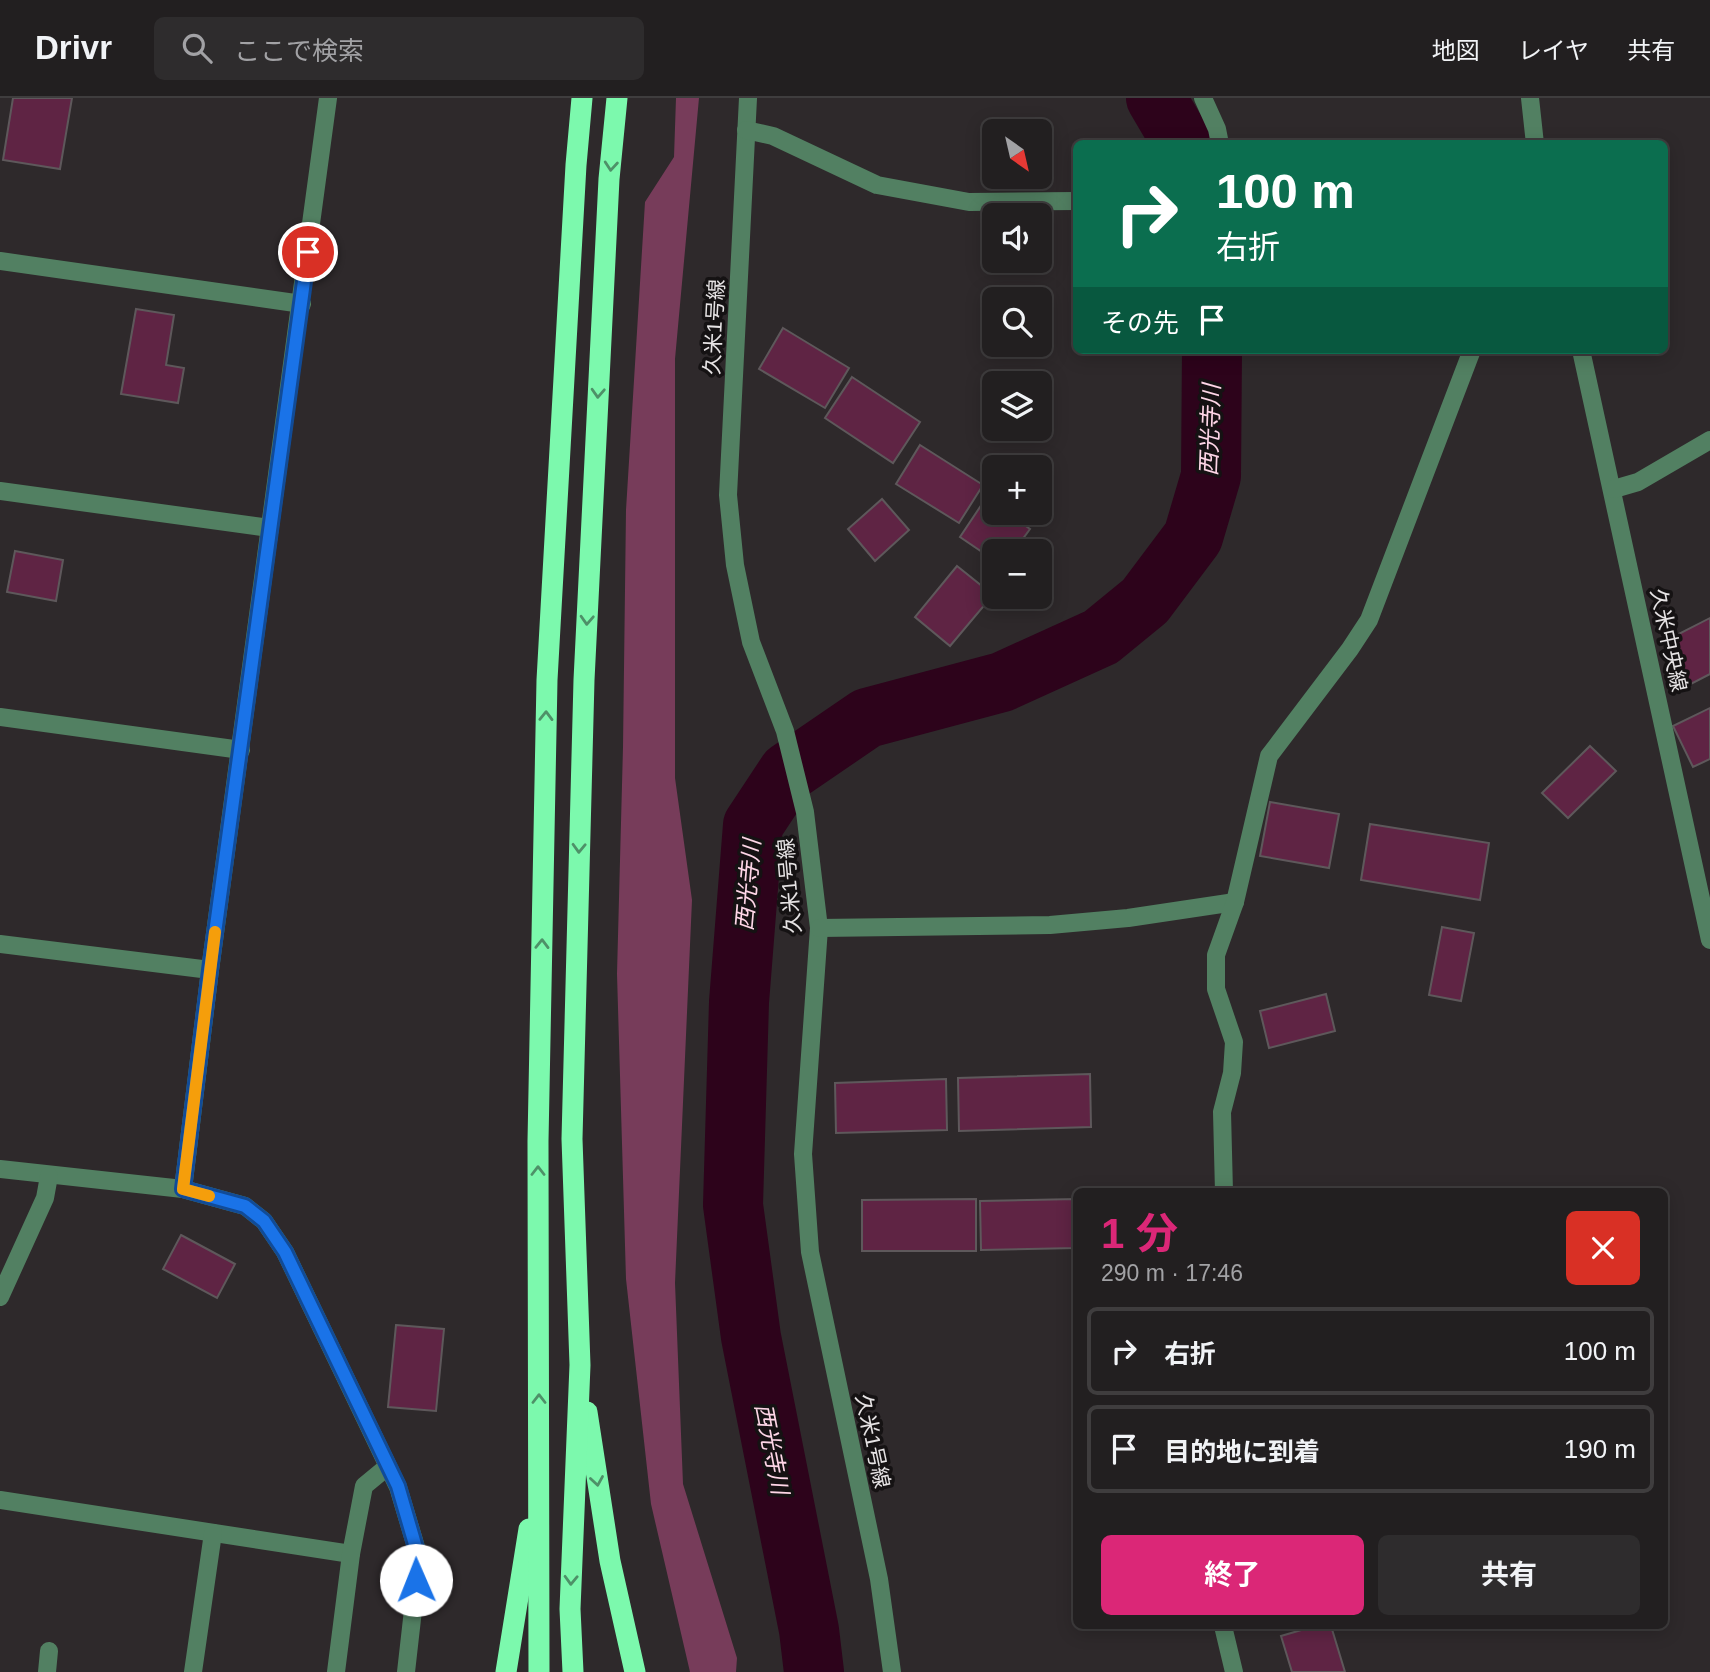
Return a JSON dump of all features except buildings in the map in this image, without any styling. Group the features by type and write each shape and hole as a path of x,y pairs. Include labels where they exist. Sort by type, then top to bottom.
{"highway":[{"path":"539,1672 538,1141 547,680 575,179 582,98"},
{"path":"573,1672 570,1609 580,1365 572,1139 584,680 609,179 617,98"},
{"path":"580,1365 610,1561 635,1672"},
{"path":"506,1672 539,1467"}],"street":[{"path":"183,1189 328,98"},
{"name":"久米1号線","path":"748,98 728,495 736,565 751,642 785,731 805,812 819,928 803,1154 810,1252 879,1579 892,1672"},
{"path":"1531,98 1535,140"},
{"path":"1211,102 1219,140"},
{"path":"746,130 773,136 877,186 968,202 1073,201"},
{"path":"0,261 302,304"},
{"path":"1224,1188 1222,1112 1232,1073 1234,1041 1216,989 1216,955 1235,902 1269,756 1369,620 1470,354"},
{"name":"久米中央線","path":"1582,354 1614,489 1710,940"},
{"path":"1614,489 1638,482 1710,440"},
{"path":"0,491 270,528"},
{"path":"0,717 242,750"},
{"path":"819,928 1050,925 1128,918 1235,902"},
{"path":"0,944 210,970"},
{"path":"0,1169 183,1189 245,1206 264,1221 285,1252 398,1486 419,1558 406,1672"},
{"path":"0,1297 45,1198 49,1176"},
{"path":"336,1672 351,1554 364,1486 387,1467"},
{"path":"0,1500 351,1554"},
{"path":"193,1672 213,1533"},
{"path":"1224,1629 1234,1672"},
{"path":"47,1672 49,1651"}],"shaded area":[{"path":"676,98 699,98 675,359 675,778 692,900 675,1283 683,1484 737,1658 736,1672 690,1672 651,1504 626,1279 617,974 626,510 645,202 674,157"}],"waterway":[{"name":"西光寺川","path":"1156,98 1181,140"},
{"name":"西光寺川","path":"814,1672 809,1630 751,1337 733,1205 739,1002 753,825 788,772 867,718 1002,682 1101,637 1145,601 1193,537 1211,476 1212,354"}],"slow traffic":[{"path":"209,1196 183,1189 215,932"}],"route":[{"path":"308,252 210,970 183,1189 245,1206 264,1221 285,1252 398,1486 419,1558 416,1580"}]}
